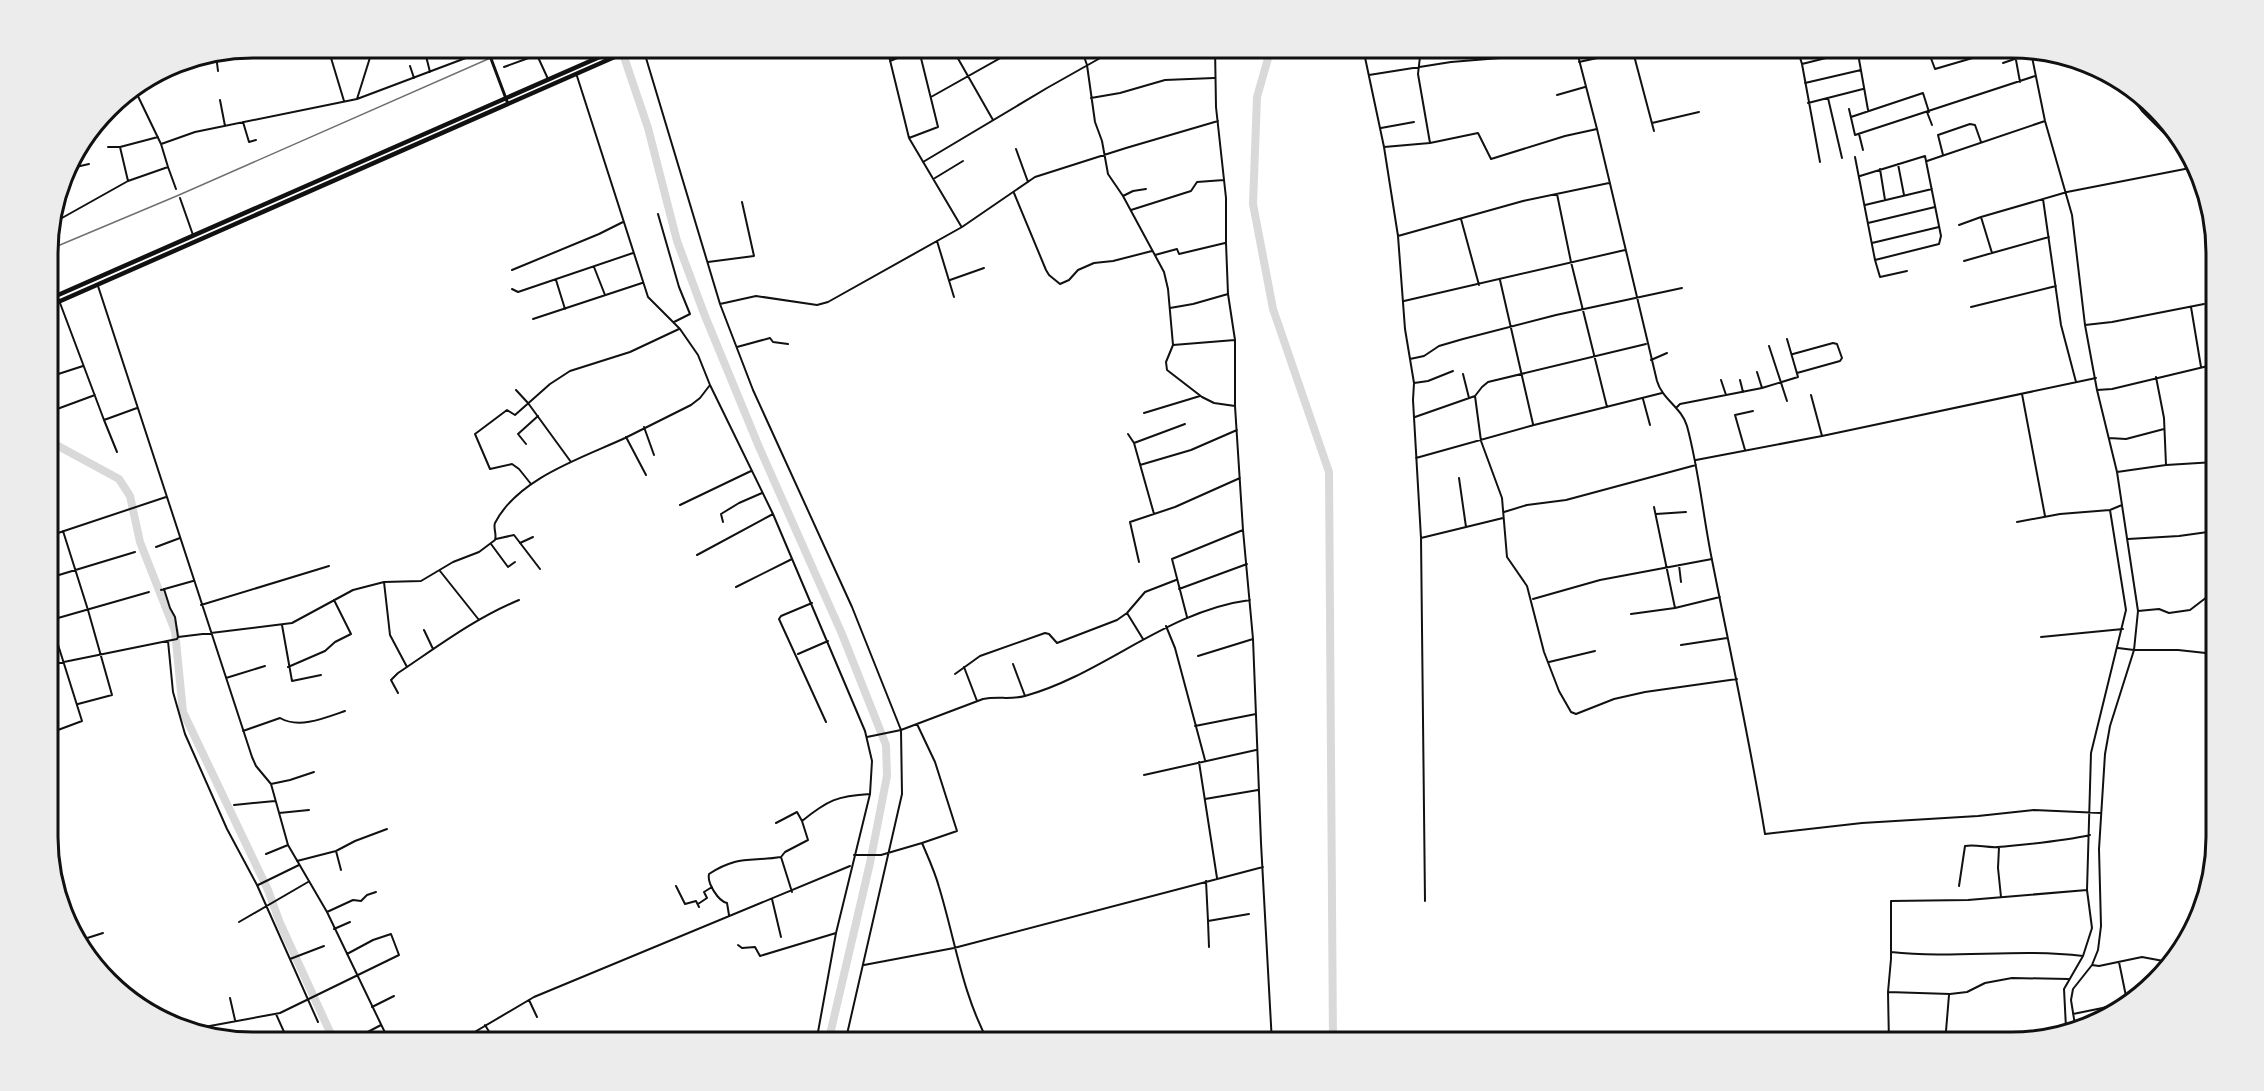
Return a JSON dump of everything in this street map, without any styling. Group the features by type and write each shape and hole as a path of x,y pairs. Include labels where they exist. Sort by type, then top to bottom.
{"highway":[{"path":"506,101 548,79 603,58"},
{"path":"59,301 606,58"},
{"path":"59,294 464,120"}],"street":[{"path":"331,58 344,101"},
{"path":"357,99 371,58"},
{"path":"426,58 430,72"},
{"path":"161,144 195,132 357,99 465,58"},
{"path":"490,58 506,101"},
{"path":"504,67 531,58"},
{"path":"538,58 548,79"},
{"path":"646,58 720,304 753,390 852,607 901,730 902,794 848,1032"},
{"path":"889,58 909,138 922,162 935,178 962,227"},
{"path":"890,61 898,58"},
{"path":"909,138 938,127 923,58"},
{"path":"958,58 993,120"},
{"path":"931,97 1000,58"},
{"path":"1086,58 1089,64 1093,98 1108,174 1123,196 1164,272 1173,345 1166,362 1167,370 1200,396 1214,403 1235,406"},
{"path":"922,162 1100,58"},
{"path":"1215,58 1224,180 1228,294 1235,339 1235,406 1238,430 1241,531 1252,639 1261,867 1271,1032"},
{"path":"1365,58 1384,147 1398,236 1414,383 1420,538 1425,901"},
{"path":"1420,58 1418,74 1420,93 1430,143"},
{"path":"1368,75 1498,58"},
{"path":"1580,58 1646,344 1662,393 1678,406 1686,422 1698,460 1696,465 1712,559 1737,679 1765,834 1862,823 2034,810 2100,813"},
{"path":"1582,61 1595,58"},
{"path":"1635,58 1654,131"},
{"path":"1800,58 1820,162"},
{"path":"1802,64 1824,58"},
{"path":"1859,58 1868,111"},
{"path":"1931,58 1936,69 1969,58"},
{"path":"2003,63 2015,58"},
{"path":"2016,58 2020,82"},
{"path":"2032,60 2045,121 2067,192 2077,243 2085,325 2097,390 2117,472 2138,611 2134,651 2110,726 2105,754 2100,813 2101,930 2098,950 2092,965 2073,989 2071,1000 2074,1022"},
{"path":"217,62 218,71"},
{"path":"410,66 414,78"},
{"path":"1805,83 1861,70"},
{"path":"576,73 642,283 650,300 680,329 698,355 710,386 752,470 759,494 773,514 789,560 867,737 873,761 870,794 836,933 818,1032"},
{"path":"1849,109 1854,135 2035,76"},
{"path":"1093,98 1165,80 1215,78"},
{"path":"1557,95 1586,87"},
{"path":"1808,103 1863,89"},
{"path":"1851,117 1923,93 1932,125"},
{"path":"138,97 158,136 177,189"},
{"path":"1828,98 1842,158"},
{"path":"220,100 225,126"},
{"path":"1652,123 1699,112"},
{"path":"720,304 756,296 798,303 824,304 962,227 1028,182 1057,170 1218,121"},
{"path":"1927,161 2045,121"},
{"path":"243,122 249,142 256,140"},
{"path":"1380,129 1414,122"},
{"path":"1944,155 1938,135 1970,123 1975,125 1981,142"},
{"path":"1384,147 1430,143 1478,133 1491,159 1597,129"},
{"path":"1859,134 1863,150"},
{"path":"108,147 120,147 158,136"},
{"path":"120,147 128,181"},
{"path":"1016,149 1028,182"},
{"path":"1860,176 1922,156 1926,157 1939,227 1941,243 1875,260"},
{"path":"1855,157 1875,260 1881,278 1907,271"},
{"path":"935,178 963,161"},
{"path":"80,166 89,164"},
{"path":"1898,164 1904,195"},
{"path":"62,218 128,181 168,167"},
{"path":"1880,169 1886,200"},
{"path":"1959,225 2067,192 2186,169"},
{"path":"1131,210 1191,191 1196,183 1224,180"},
{"path":"1398,236 1523,201 1609,183"},
{"path":"1123,196 1133,191 1146,189"},
{"path":"1864,205 1932,189"},
{"path":"1014,193 1046,270 1052,279 1060,284 1069,280 1078,270 1094,263 1113,261 1151,251"},
{"path":"1557,194 1571,262 1607,407"},
{"path":"180,198 193,235"},
{"path":"2043,199 2061,325 2077,383"},
{"path":"707,262 754,256 742,202"},
{"path":"1868,224 1935,207"},
{"path":"658,214 679,286 690,314 673,322"},
{"path":"1981,217 1992,253"},
{"path":"1461,219 1479,285"},
{"path":"512,270 623,222"},
{"path":"1872,243 1939,227"},
{"path":"1964,261 2049,237"},
{"path":"937,241 954,297"},
{"path":"1155,255 1177,249 1179,254 1226,243"},
{"path":"1404,301 1625,250"},
{"path":"512,290 518,292 633,253"},
{"path":"594,267 605,296"},
{"path":"950,280 984,268"},
{"path":"95,278 255,764 271,784 288,845 327,912 384,1032"},
{"path":"555,279 565,309"},
{"path":"1500,280 1534,425"},
{"path":"533,320 642,283"},
{"path":"1971,307 2056,286"},
{"path":"1410,359 1424,356 1439,346 1556,315 1682,288"},
{"path":"1169,308 1228,294"},
{"path":"59,301 117,453"},
{"path":"2085,325 2204,304"},
{"path":"2191,307 2201,367"},
{"path":"531,484 519,468 512,464 489,469 474,435 508,410 515,415 550,384 573,369 630,352 680,329"},
{"path":"737,347 771,338 773,342 788,344"},
{"path":"1173,345 1235,339"},
{"path":"1678,406 1762,388 1798,377 1787,339"},
{"path":"1414,417 1469,399 1488,382 1646,344"},
{"path":"1792,354 1833,344 1837,344 1841,352 1840,361 1797,373"},
{"path":"1769,346 1787,401"},
{"path":"1651,360 1667,353"},
{"path":"59,374 84,365"},
{"path":"2097,390 2206,368"},
{"path":"1414,383 1428,381 1453,371"},
{"path":"1756,372 1762,388"},
{"path":"1463,374 1469,399"},
{"path":"2156,377 2164,418 2166,465"},
{"path":"1698,460 2096,378"},
{"path":"1721,380 1726,395"},
{"path":"1740,380 1743,392"},
{"path":"496,539 494,527 496,521 514,499 531,484 571,462 691,405 710,386"},
{"path":"516,390 571,462"},
{"path":"1416,458 1662,393"},
{"path":"59,408 95,394"},
{"path":"2022,394 2045,516"},
{"path":"1811,395 1822,436"},
{"path":"1144,413 1200,396"},
{"path":"1475,396 1481,441 1502,498 1507,557 1527,586 1544,652 1559,691 1573,714 1614,699 1645,692 1737,679"},
{"path":"1643,399 1650,425"},
{"path":"104,420 137,408"},
{"path":"1745,450 1736,416 1753,411"},
{"path":"526,444 518,434 537,416"},
{"path":"1134,443 1185,424"},
{"path":"644,427 654,454"},
{"path":"2109,438 2126,439 2164,429"},
{"path":"1140,465 1191,450 1238,430"},
{"path":"1128,434 1134,443 1154,514"},
{"path":"627,437 646,475"},
{"path":"2117,472 2206,463"},
{"path":"1503,512 1527,505 1566,500 1696,465"},
{"path":"680,505 752,470"},
{"path":"1139,562 1129,523 1183,504 1240,478"},
{"path":"1459,478 1466,527"},
{"path":"723,522 721,514 759,494"},
{"path":"59,533 167,497"},
{"path":"2017,522 2045,516 2112,509 2122,505"},
{"path":"1654,507 1675,608"},
{"path":"2066,1024 2063,992 2068,979 2083,956 2092,928 2087,890 2091,812 2089,775 2093,740 2123,629 2125,600 2112,509"},
{"path":"1656,514 1686,512"},
{"path":"697,555 773,514"},
{"path":"1420,538 1503,518"},
{"path":"63,531 88,610 111,696 78,704"},
{"path":"1187,617 1172,559 1241,531"},
{"path":"2128,539 2206,532"},
{"path":"58,663 177,638 257,626 282,625 300,619 353,590 384,582 414,583 425,579 453,562 479,552 496,539 514,535 540,569"},
{"path":"520,543 533,537"},
{"path":"156,547 180,538"},
{"path":"491,544 508,567 515,562"},
{"path":"58,575 135,552"},
{"path":"1532,600 1594,582 1712,559"},
{"path":"736,587 789,560"},
{"path":"1179,589 1245,565"},
{"path":"1678,565 1681,582"},
{"path":"201,605 329,566"},
{"path":"440,570 479,620"},
{"path":"955,674 980,656 1044,633 1049,634 1057,643 1117,620 1127,613 1145,592 1176,580"},
{"path":"177,638 175,617 162,590 194,581"},
{"path":"384,582 390,635 406,667"},
{"path":"58,617 149,592"},
{"path":"1631,614 1675,608 1720,597"},
{"path":"2138,611 2159,609 2169,613 2190,610 2206,598"},
{"path":"288,667 325,651 335,642 351,634 334,600"},
{"path":"398,693 391,680 406,667 496,609 519,600"},
{"path":"867,737 901,730 977,701 992,698 1008,700 1025,696 1076,675 1166,626 1187,617 1248,600"},
{"path":"809,604 779,618 826,722"},
{"path":"1127,613 1143,639"},
{"path":"282,625 288,667 293,682 321,675"},
{"path":"1166,626 1205,760"},
{"path":"2041,637 2123,629"},
{"path":"424,630 433,649"},
{"path":"1681,645 1727,638"},
{"path":"1198,656 1252,639"},
{"path":"168,641 172,692 180,720 227,829 258,885 318,1022"},
{"path":"797,655 826,642"},
{"path":"58,645 82,723 58,730"},
{"path":"2118,648 2134,651 2178,650 2206,653"},
{"path":"1549,662 1595,651"},
{"path":"1013,664 1025,696"},
{"path":"226,678 266,666"},
{"path":"964,667 977,701"},
{"path":"243,731 280,718 287,723 309,722 345,711"},
{"path":"1195,726 1255,714"},
{"path":"854,855 881,855 957,831 935,762 917,724"},
{"path":"1144,775 1257,750"},
{"path":"1200,762 1218,878"},
{"path":"271,784 314,772"},
{"path":"1205,799 1259,790"},
{"path":"802,821 834,798 870,794"},
{"path":"234,805 275,801"},
{"path":"278,813 309,810"},
{"path":"729,915 727,903 721,902 708,875 722,865 745,859 766,860 781,857 785,852 808,840 802,821 796,812 776,823"},
{"path":"296,861 336,851 387,829"},
{"path":"1959,886 1965,847 1999,847 2008,844 2057,842 2090,834"},
{"path":"922,843 939,885 954,948 983,1032"},
{"path":"266,854 288,845"},
{"path":"1999,847 1998,868 2001,897"},
{"path":"336,851 341,870"},
{"path":"781,857 792,892"},
{"path":"258,885 299,865"},
{"path":"473,1032 534,997 729,915 792,892 851,865"},
{"path":"863,965 954,948 1261,867"},
{"path":"1206,881 1209,947"},
{"path":"238,922 308,882"},
{"path":"675,886 686,904 696,901 698,906 707,898 704,892 712,887"},
{"path":"1889,1032 1891,901 2001,897 2087,890"},
{"path":"327,912 353,900 362,901 367,895 376,892"},
{"path":"772,899 781,937"},
{"path":"1208,921 1249,914"},
{"path":"334,929 350,921"},
{"path":"2092,928 2101,930"},
{"path":"87,938 103,933"},
{"path":"738,945 742,948 755,947 760,956 836,933"},
{"path":"208,1027 235,1020 276,1014 397,956 391,934 373,940 347,954"},
{"path":"290,959 324,946"},
{"path":"1891,952 1924,956 2029,952 2083,956"},
{"path":"2092,965 2148,957 2162,960"},
{"path":"2119,962 2126,994"},
{"path":"1888,992 1950,994 1967,992 1985,983 2012,978 2068,979"},
{"path":"1946,1032 1950,994"},
{"path":"372,1007 394,996"},
{"path":"230,998 235,1020"},
{"path":"529,1000 537,1017"},
{"path":"2073,1014 2104,1008"},
{"path":"276,1014 284,1032"},
{"path":"368,1032 381,1025"},
{"path":"484,1025 489,1032"}],"waterway":[{"path":"624,58 648,128 677,241 705,316 759,447 842,634 886,745 887,776 870,863 831,1032"},
{"path":"1268,58 1257,97 1253,204 1273,309 1329,472 1333,1032"},
{"path":"59,446 119,479 130,496 140,542 175,631 183,712 268,890 280,923 330,1032"}],"railway":[{"path":"59,245 490,58"}]}
